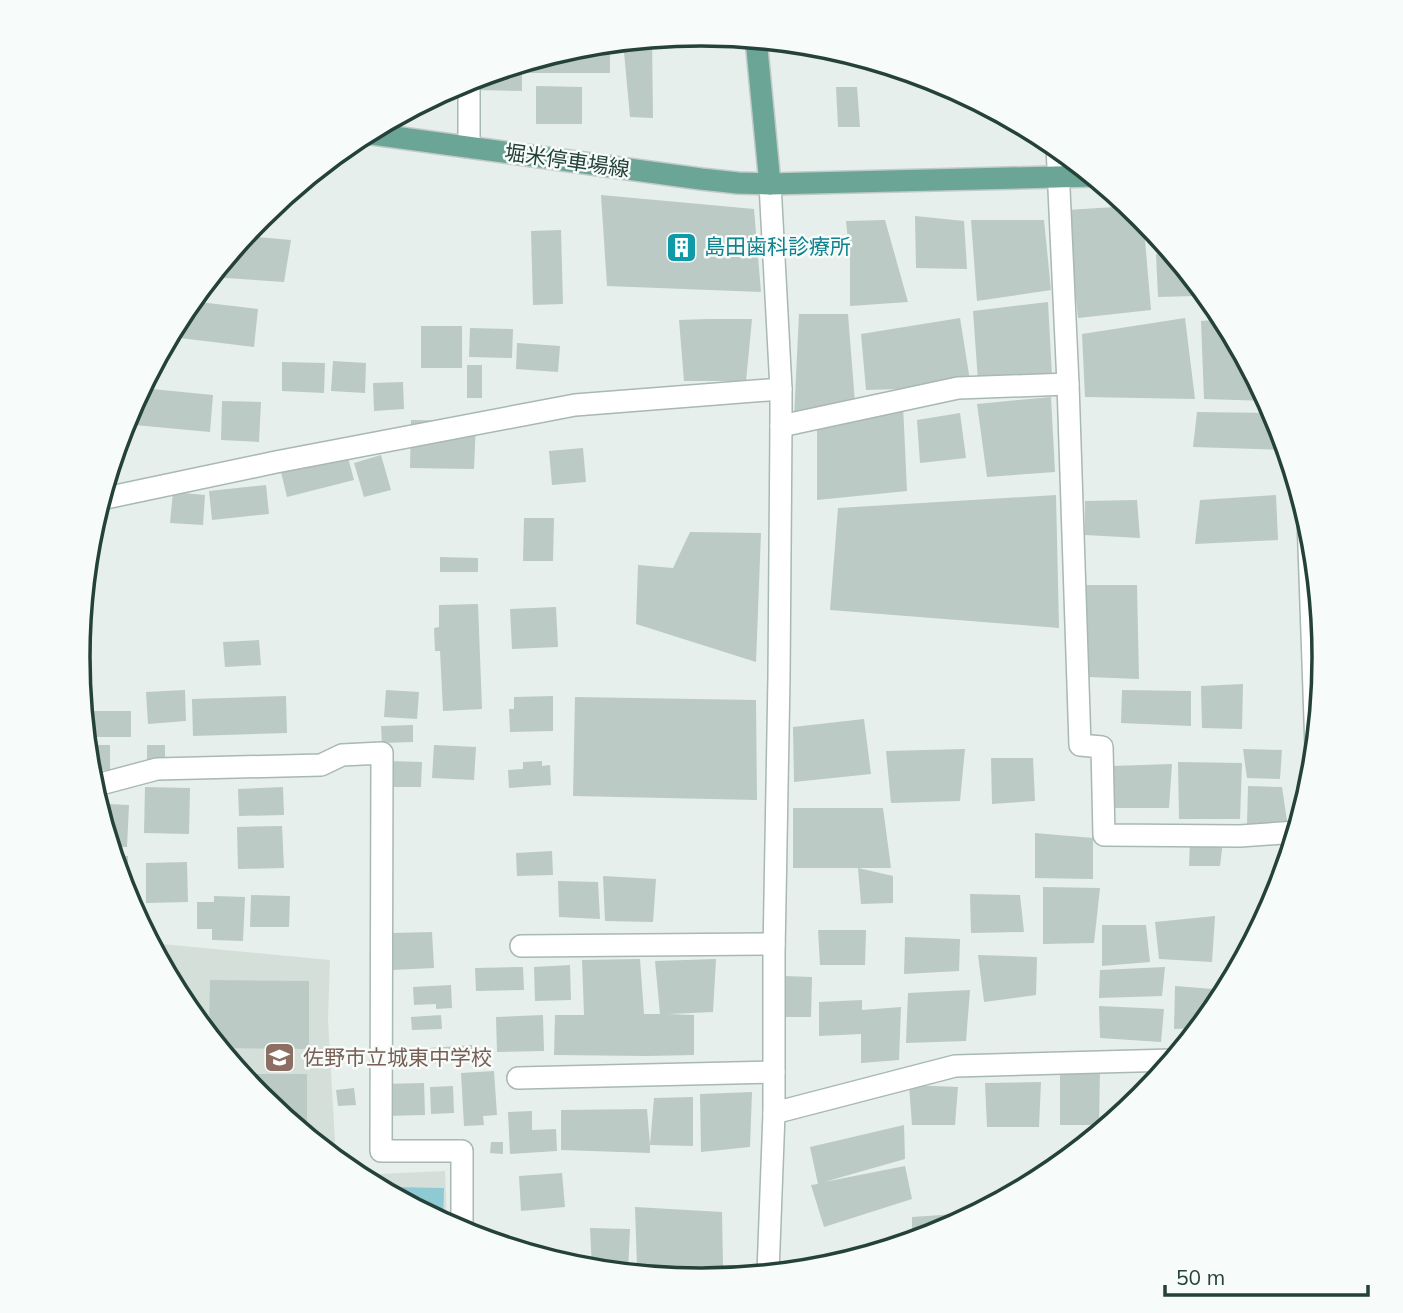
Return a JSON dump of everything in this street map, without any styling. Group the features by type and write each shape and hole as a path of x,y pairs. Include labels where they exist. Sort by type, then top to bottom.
{"main road":[{"path":"757,49 770,184"},
{"name":"堀米停車場線","path":"388,132 469,147 737,183 1079,177"}],"street":[{"path":"469,92 469,147"},
{"path":"1058,161 1080,745 1102,747 1104,835 1240,836 1286,833"},
{"path":"768,1263 774,1113 781,426 770,184"},
{"path":"781,426 958,388 1068,384"},
{"path":"111,497 276,462 575,405 781,389"},
{"path":"104,783 157,769 321,765 342,755 382,753 381,1151 462,1151 462,1218"},
{"path":"521,946 774,944"},
{"path":"774,1113 955,1066 1160,1060"},
{"path":"518,1078 774,1072"}],"shaded area":[{"name":"佐野市立城東中学校","path":"163,944 330,960 328,1020 335,1145 269,1089 242,1059 193,996"},
{"path":"445,1171 447,1211 396,1186 377,1174"}],"water":[{"path":"398,1187 444,1188 443,1210"}],"building":[{"path":"652,48 653,118 630,117 624,51"},
{"path":"610,53 610,73 526,73 543,66"},
{"path":"522,73 522,91 476,90 505,78"},
{"path":"536,86 582,87 582,124 536,124"},
{"path":"836,87 857,87 860,127 838,127"},
{"name":"島田歯科診療所","path":"601,195 754,209 761,292 607,286"},
{"path":"1115,207 1145,236 1151,310 1078,318 1067,210"},
{"path":"915,216 964,221 967,269 916,268"},
{"path":"885,220 908,302 850,306 850,261 846,221"},
{"path":"971,220 1044,220 1051,290 977,301"},
{"path":"561,230 563,304 533,305 531,231"},
{"path":"257,237 291,240 284,282 223,278"},
{"path":"1156,254 1161,254 1194,296 1158,297"},
{"path":"1048,302 1052,376 978,381 973,311"},
{"path":"204,303 258,309 254,347 180,338"},
{"path":"799,314 848,314 855,403 794,418"},
{"path":"960,318 971,387 866,390 861,334"},
{"path":"1185,318 1195,399 1085,397 1082,334"},
{"path":"752,319 746,381 684,381 679,320"},
{"path":"1212,320 1256,401 1204,399 1201,321"},
{"path":"421,326 462,326 462,368 421,368"},
{"path":"470,328 513,329 512,358 469,357"},
{"path":"517,343 560,346 558,372 516,369"},
{"path":"333,361 366,363 365,393 331,391"},
{"path":"282,362 325,363 324,393 282,391"},
{"path":"467,365 482,365 482,398 467,398"},
{"path":"403,382 404,409 374,411 373,383"},
{"path":"153,389 213,395 210,432 136,425"},
{"path":"1051,397 1055,472 987,477 977,404"},
{"path":"222,401 261,402 259,442 221,440"},
{"path":"903,405 907,491 817,500 817,422"},
{"path":"1197,412 1261,413 1276,450 1193,447"},
{"path":"960,413 966,458 920,463 917,420"},
{"path":"411,420 476,421 474,469 410,468"},
{"path":"583,448 586,482 552,485 549,451"},
{"path":"347,454 354,480 287,497 281,472"},
{"path":"381,455 391,490 364,497 354,463"},
{"path":"266,485 269,514 212,520 209,491"},
{"path":"173,492 205,495 203,525 170,523"},
{"path":"1056,495 1059,628 830,610 838,508"},
{"path":"1276,495 1278,540 1195,544 1200,500"},
{"path":"1137,500 1140,538 1085,535 1085,501"},
{"path":"524,518 554,518 553,561 523,561"},
{"path":"690,532 761,533 756,662 636,624 638,565 673,568"},
{"path":"440,557 478,558 478,572 440,572"},
{"path":"1086,585 1137,585 1139,679 1089,677"},
{"path":"478,604 482,709 443,711 440,651 435,651 434,628 439,627 439,605"},
{"path":"556,607 558,647 512,649 510,609"},
{"path":"259,640 261,665 225,667 223,642"},
{"path":"1243,684 1242,729 1202,728 1201,686"},
{"path":"185,690 186,721 148,724 146,692"},
{"path":"386,690 419,692 417,719 384,717"},
{"path":"1122,690 1191,691 1191,726 1121,723"},
{"path":"286,696 287,733 193,736 192,699"},
{"path":"553,696 553,731 510,732 509,709 514,709 514,697"},
{"path":"575,697 756,700 757,800 573,796"},
{"path":"94,711 131,711 131,737 96,737"},
{"path":"864,719 871,774 794,782 793,727"},
{"path":"413,725 413,742 382,743 381,726"},
{"path":"97,745 110,745 110,770 101,770"},
{"path":"147,745 165,745 165,759 147,759"},
{"path":"434,745 476,747 474,780 432,778"},
{"path":"965,749 960,801 891,803 886,751"},
{"path":"1243,749 1282,750 1280,779 1247,778"},
{"path":"991,758 1033,758 1035,801 992,804"},
{"path":"388,761 422,762 421,787 387,787"},
{"path":"542,761 542,766 550,765 551,785 509,788 508,770 523,769 523,762"},
{"path":"1178,762 1242,763 1240,819 1179,819"},
{"path":"1172,764 1169,808 1110,808 1111,766"},
{"path":"1248,786 1282,787 1287,821 1247,825"},
{"path":"145,787 190,788 189,834 144,833"},
{"path":"283,787 284,815 239,816 238,789"},
{"path":"108,804 129,805 127,847 121,847"},
{"path":"793,808 883,808 891,868 793,868"},
{"path":"282,826 284,868 238,869 237,827"},
{"path":"1035,833 1093,838 1093,879 1035,878"},
{"path":"1190,840 1223,841 1220,866 1189,866"},
{"path":"552,851 553,875 517,876 516,853"},
{"path":"187,862 188,902 146,903 146,863"},
{"path":"858,868 893,876 893,903 861,904"},
{"path":"603,876 656,879 653,922 605,921"},
{"path":"558,881 598,882 600,919 559,917"},
{"path":"1043,887 1100,888 1094,943 1043,944"},
{"path":"970,894 1020,895 1024,932 971,933"},
{"path":"251,895 290,896 289,927 250,927"},
{"path":"214,896 245,897 243,941 212,940 212,929 197,929 197,902 214,902"},
{"path":"1215,916 1212,962 1159,959 1155,922"},
{"path":"1102,925 1146,925 1150,962 1102,966"},
{"path":"818,930 866,930 865,965 820,965"},
{"path":"432,932 434,968 392,970 391,933"},
{"path":"905,937 960,939 959,971 904,974"},
{"path":"978,955 1037,957 1036,995 984,1002"},
{"path":"640,959 644,1014 660,1014 655,961 716,959 713,1012 668,1014 694,1015 694,1055 554,1055 555,1015 584,1015 582,960"},
{"path":"570,965 571,1000 535,1001 534,967"},
{"path":"523,967 524,990 476,991 475,968"},
{"path":"1165,967 1162,996 1099,998 1100,970"},
{"path":"784,976 812,977 811,1017 785,1017"},
{"path":"210,980 309,981 309,1049 233,1048 209,1018"},
{"path":"451,985 452,1008 436,1009 436,1004 414,1005 413,987"},
{"path":"1175,986 1214,989 1186,1029 1174,1029"},
{"path":"970,990 966,1041 906,1043 908,993"},
{"path":"862,1000 862,1010 901,1007 899,1060 861,1063 861,1034 819,1036 819,1002"},
{"path":"1099,1006 1164,1009 1161,1042 1100,1038"},
{"path":"441,1015 442,1029 412,1030 411,1017"},
{"path":"543,1015 544,1051 497,1052 496,1017"},
{"path":"472,1045 473,1060 416,1065 415,1049"},
{"path":"494,1071 497,1115 483,1116 484,1125 464,1126 461,1073"},
{"path":"1100,1071 1099,1120 1093,1125 1060,1125 1060,1072"},
{"path":"256,1074 307,1074 307,1122"},
{"path":"1041,1082 1039,1127 987,1127 985,1083"},
{"path":"424,1083 425,1115 382,1116 382,1084"},
{"path":"909,1085 958,1087 955,1125 912,1125"},
{"path":"453,1086 454,1113 431,1114 430,1087"},
{"path":"354,1088 356,1105 338,1106 336,1090"},
{"path":"752,1092 750,1147 701,1152 700,1094"},
{"path":"693,1097 693,1146 650,1145 654,1098"},
{"path":"647,1109 650,1153 561,1150 561,1110"},
{"path":"532,1111 532,1130 556,1129 557,1151 510,1154 508,1112"},
{"path":"904,1125 905,1159 824,1182 905,1166 912,1199 824,1227 811,1185 818,1184 810,1147"},
{"path":"491,1142 503,1142 503,1154 490,1153"},
{"path":"562,1173 565,1207 521,1211 519,1176"},
{"path":"635,1207 722,1212 723,1266 637,1263"},
{"path":"949,1214 912,1230 912,1217"},
{"path":"590,1228 630,1229 628,1263 591,1257"}],"place":[{"name":"島田歯科診療所","path":"681,247"},
{"name":"佐野市立城東中学校","path":"280,1058"}]}
